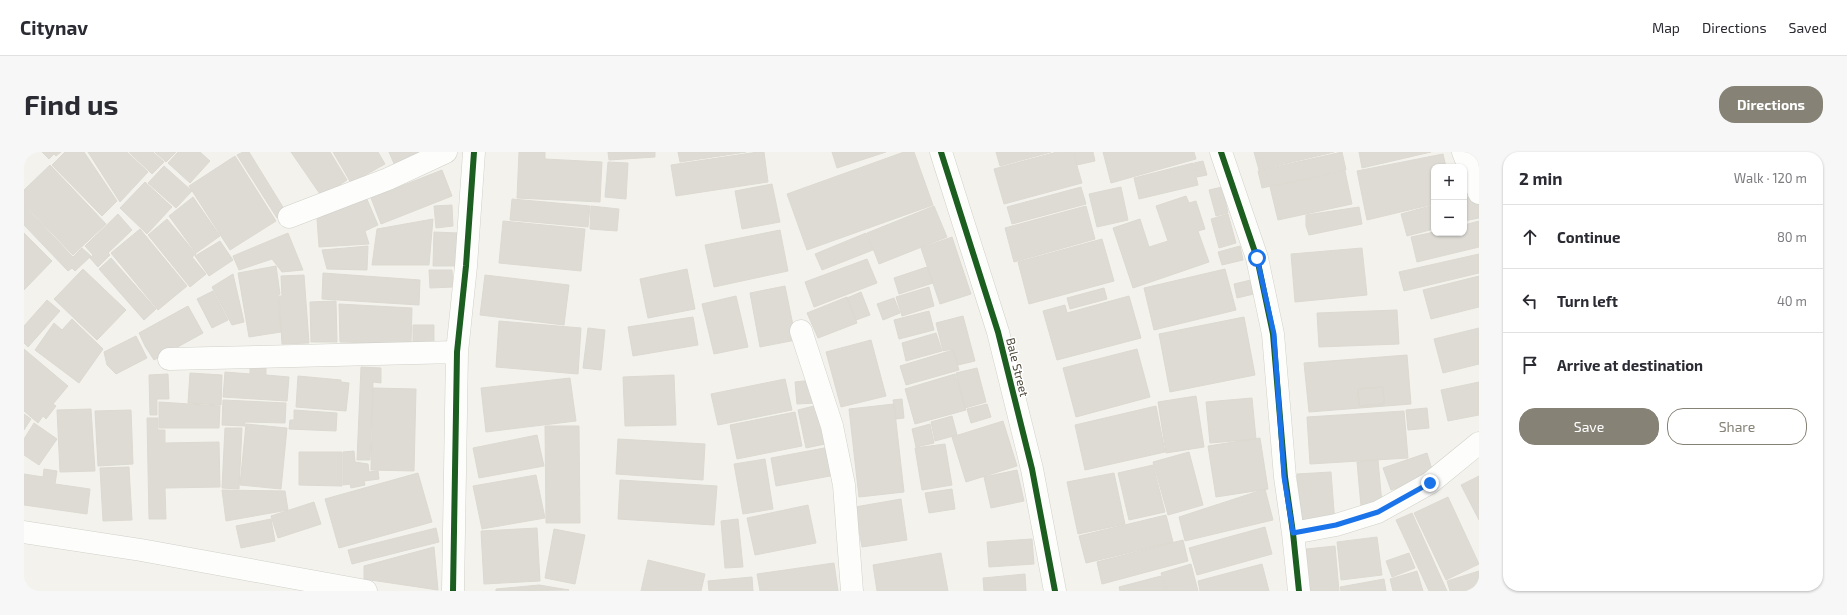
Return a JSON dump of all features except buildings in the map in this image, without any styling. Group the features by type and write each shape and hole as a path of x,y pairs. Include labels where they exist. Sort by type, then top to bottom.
{"street":[{"path":"289,217 388,179 446,152"},
{"path":"453,591 457,352 466,266 474,152"},
{"name":"Bale Street","path":"941,152 998,332 1032,469 1055,591"},
{"path":"1221,152 1257,258 1274,334 1284,477 1293,533 1299,591"},
{"path":"1463,152 1479,193"},
{"path":"801,331 832,426 844,484 852,591"},
{"path":"169,359 457,352"},
{"path":"1293,533 1336,525 1378,512 1430,483 1479,443"},
{"path":"24,532 156,552 366,591"}],"cycle path":[{"path":"453,591 457,352 466,266 474,152"},
{"path":"941,152 998,332 1032,469 1055,591"},
{"path":"1221,152 1257,258 1273,334 1285,477 1299,591"}],"route":[{"path":"1257,258 1274,334 1284,477 1293,533 1336,525 1378,512 1430,483"}]}
